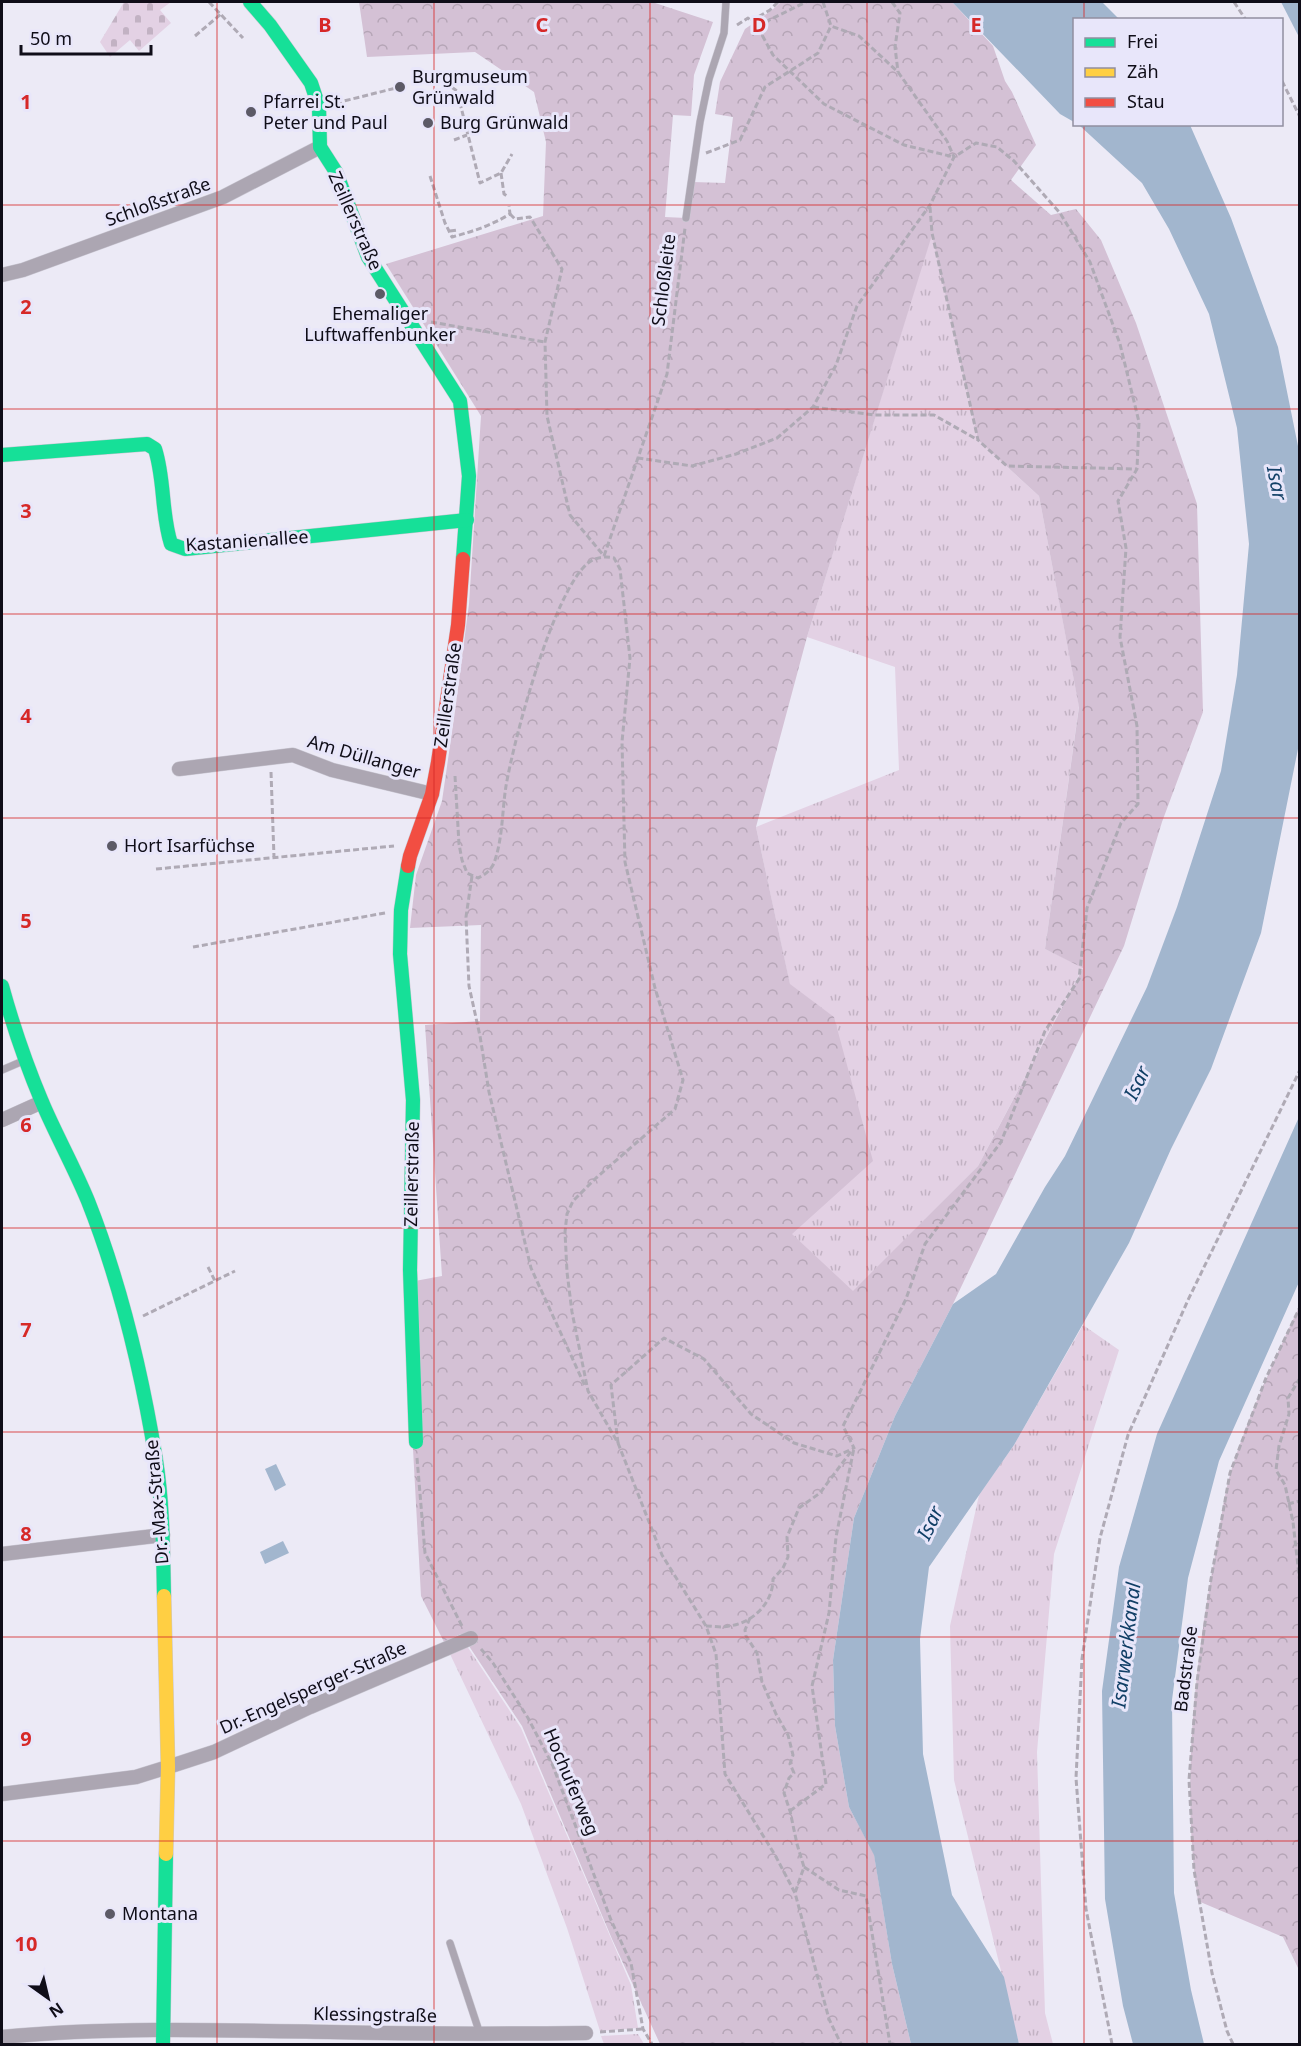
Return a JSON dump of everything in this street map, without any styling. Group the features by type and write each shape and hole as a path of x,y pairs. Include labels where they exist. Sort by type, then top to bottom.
{"street":[{"path":"250,2 270,25 310,83 320,107 320,147"},
{"name":"Schloßstraße","path":"2,274 23,270 223,197 320,147"},
{"name":"Zeillerstraße","path":"320,147 336,172 368,257 460,401 469,476 458,625 438,762 432,794 410,856 401,910 400,954 413,1100 410,1270 416,1442"},
{"name":"Kastanienallee","path":"2,455 147,444 155,448 160,461 166,531 171,544 185,549 467,520"},
{"name":"Am Düllanger","path":"178,769 293,755 332,770 432,794"},
{"name":"Dr.-Max-Straße","path":"2,986 14,1031 42,1102 87,1199 104,1245 128,1323 152,1438 163,1535 168,1767 163,2044"},
{"path":"2,1120 42,1102"},
{"path":"2,1554 163,1535"},
{"name":"Dr.-Engelsperger-Straße","path":"2,1794 136,1777 214,1752 310,1707 471,1638"},
{"name":"Klessingstraße","path":"2,2037 60,2031 163,2029 444,2039 480,2034 586,2033"}],"lane":[{"name":"Schloßleite","path":"686,218 709,79 724,28 726,2"},
{"path":"2,1070 26,1060"},
{"path":"450,1942 480,2034"}],"path":[{"path":"209,2 243,38"},
{"path":"752,21 778,2"},
{"path":"757,26 806,2"},
{"path":"695,158 740,140 765,87 818,53 831,26 823,2"},
{"path":"892,2 900,12 895,47 898,72"},
{"path":"1234,2 1245,18"},
{"path":"195,36 221,14"},
{"path":"724,28 734,28 748,18 757,26 773,54 824,104 904,145 954,157"},
{"path":"831,26 859,36 898,72 947,141 954,157"},
{"path":"437,77 457,91 480,183 501,173 512,154"},
{"path":"1283,85 1299,117"},
{"path":"320,107 400,87"},
{"path":"454,140 467,135"},
{"path":"638,458 692,466 736,454 777,438 813,407 836,365 857,306 930,205 954,157 976,143 997,147 1014,160 1060,213 1090,262 1120,344 1140,422 1137,469 1118,501 1126,548 1120,637 1137,726 1138,804 1121,824 1087,908 1079,979 1045,1031 1001,1142 925,1244 906,1299 843,1426 854,1448 836,1537 829,1613 812,1686 826,1784 790,1811"},
{"path":"501,173 504,194 507,196"},
{"path":"430,176 452,237 484,228 510,214"},
{"path":"930,205 932,233 978,440"},
{"path":"509,206 510,214 515,219 530,217 562,269 545,342 547,416 570,515 604,556"},
{"name":"Schloßleite","path":"604,556 667,374 686,218"},
{"path":"450,231 457,230"},
{"path":"408,318 545,342"},
{"path":"813,407 875,415 934,415 978,440 1007,466 1137,469"},
{"path":"438,762 455,770 462,860 467,873 478,878 493,866 506,786 518,736 552,626 573,582 588,563 604,556 614,558 620,569 630,658 622,742 625,862 656,988 683,1080 675,1109 596,1178 573,1201 567,1214 565,1232 567,1272 588,1391"},
{"path":"270,758 274,857"},
{"path":"156,868 414,845"},
{"path":"472,876 466,917 469,986 489,1092 531,1268 588,1391 618,1443 662,1555 706,1626 716,1654 724,1774 775,1855 795,1893 829,2019 841,2044"},
{"path":"193,947 401,910"},
{"path":"1112,2044 1086,1909 1076,1778 1082,1659 1100,1538 1128,1435 1188,1300 1299,1070"},
{"path":"208,1267 215,1281"},
{"path":"128,1323 235,1271"},
{"name":"Badstraße","path":"1233,2044 1227,2031 1212,1973 1194,1870 1189,1780 1197,1682 1211,1579 1230,1473 1266,1378 1299,1307"},
{"path":"618,1443 611,1384 664,1338 704,1359 751,1414 794,1443 837,1456 854,1448"},
{"path":"1299,1377 1288,1398 1289,1414 1279,1446 1276,1470 1285,1485 1293,1522 1299,1584"},
{"name":"Hochuferweg","path":"416,1442 425,1553 462,1626 493,1663 528,1718 553,1766 611,1920 631,1963 644,2029 652,2044"},
{"path":"706,1626 729,1627 760,1612 773,1592 773,1579 783,1568 788,1557 787,1537 799,1508 820,1493 854,1448"},
{"path":"1288,1504 1299,1501"},
{"path":"750,1618 745,1630 746,1636 757,1653 762,1682 788,1735 793,1755 790,1764 794,1773 789,1778 784,1793 796,1844 804,1867 839,1890 866,1896 890,2044"},
{"path":"795,1893 804,1867"},
{"path":"586,2033 644,2029"}],"green space":[{"path":"124,2 171,2 160,10 171,23 139,51 130,40 110,57 100,42"},
{"path":"359,2 652,2 713,22 694,75 691,116 673,115 665,217 686,218 693,182 725,183 733,117 715,114 720,82 745,29 781,2 952,2 993,46 1005,81 1036,145 1011,180 1051,215 1076,209 1101,240 1136,323 1197,504 1203,712 1162,822 1124,946 953,1304 895,1416 854,1518 833,1660 835,1726 849,1807 874,1854 892,1964 911,2044 660,2044 612,1939 522,1726 461,1634 444,1642 421,1596 404,1283 442,1276 425,1025 480,1021 481,925 410,928 416,875 442,801 455,711 469,604 481,416 386,264 543,216 546,142 534,92 475,52 367,57","holes":["932,235 978,440 1039,496 1079,707 1045,949 1083,968 978,1166 853,1291 792,1234 873,1161 834,1017 790,984 756,827 807,637"]},
{"path":"932,233 978,440 1039,496 1079,706 1045,949 1083,967 978,1166 853,1292 791,1234 834,1018 790,985 756,827 899,770 895,667 807,637"},
{"path":"1299,1307 1299,1970 1283,1937 1198,1901 1193,1858 1190,1772 1201,1642 1228,1481 1254,1408"},
{"path":"1083,1325 1119,1350 1054,1554 1037,1752 1045,2013 1053,2044 1019,2044 954,1780 950,1626 979,1495 1014,1445"},
{"path":"467,1646 521,1728 631,1985 638,2028 600,2031 567,1928 521,1804 450,1654"},
{"path":"638,2034 644,2044 604,2044 601,2036"}],"water":[{"path":"952,2 1102,2 1118,18 1073,18 1073,121 1060,114"},
{"path":"1281,2 1299,2 1299,37"},
{"name":"Isar","path":"1080,126 1190,126 1231,218 1278,347 1299,451 1299,744 1261,933 1211,1069 1171,1149 1129,1243 1014,1445 929,1567 920,1639 923,1754 952,1895 1004,1977 1019,2044 911,2044 892,1964 874,1855 849,1807 835,1726 833,1660 854,1518 895,1416 953,1304 996,1274 1065,1156 1147,987 1177,907 1221,771 1237,675 1249,544 1237,428 1209,314 1169,229 1142,183"},
{"name":"Isarwerkkanal","path":"1299,1117 1299,1282 1219,1461 1188,1578 1172,1700 1174,1893 1191,1990 1204,2044 1133,2044 1123,2006 1105,1899 1102,1691 1119,1567 1157,1434"},
{"path":"276,1464 286,1485 275,1491 265,1469"},
{"path":"283,1541 289,1553 265,1564 260,1552"}],"traffic: fast":[{"path":"250,2 270,25 311,83 319,107 320,147 336,172 368,257 460,401 469,476 463,559"},
{"path":"2,455 147,444 155,449 158,461 171,544 185,549 467,520"},
{"path":"408,866 401,910 400,954 413,1100 410,1270 416,1442"},
{"path":"2,986 36,1088 83,1188 100,1232 129,1329 144,1395 158,1477 164,1596"},
{"path":"163,2044 166,1854"}],"traffic: slow":[{"path":"164,1596 168,1767 166,1854"}],"traffic: jam":[{"path":"408,866 432,794 438,762 458,625 463,559"}],"place":[{"name":"Burgmuseum Grünwald","path":"400,87"},
{"name":"Pfarrei St. Peter und Paul","path":"251,112"},
{"name":"Burg Grünwald","path":"428,123"},
{"name":"Ehemaliger Luftwaffenbunker","path":"380,294"},
{"name":"Hort Isarfüchse","path":"112,846"},
{"name":"Montana","path":"110,1914"}]}
